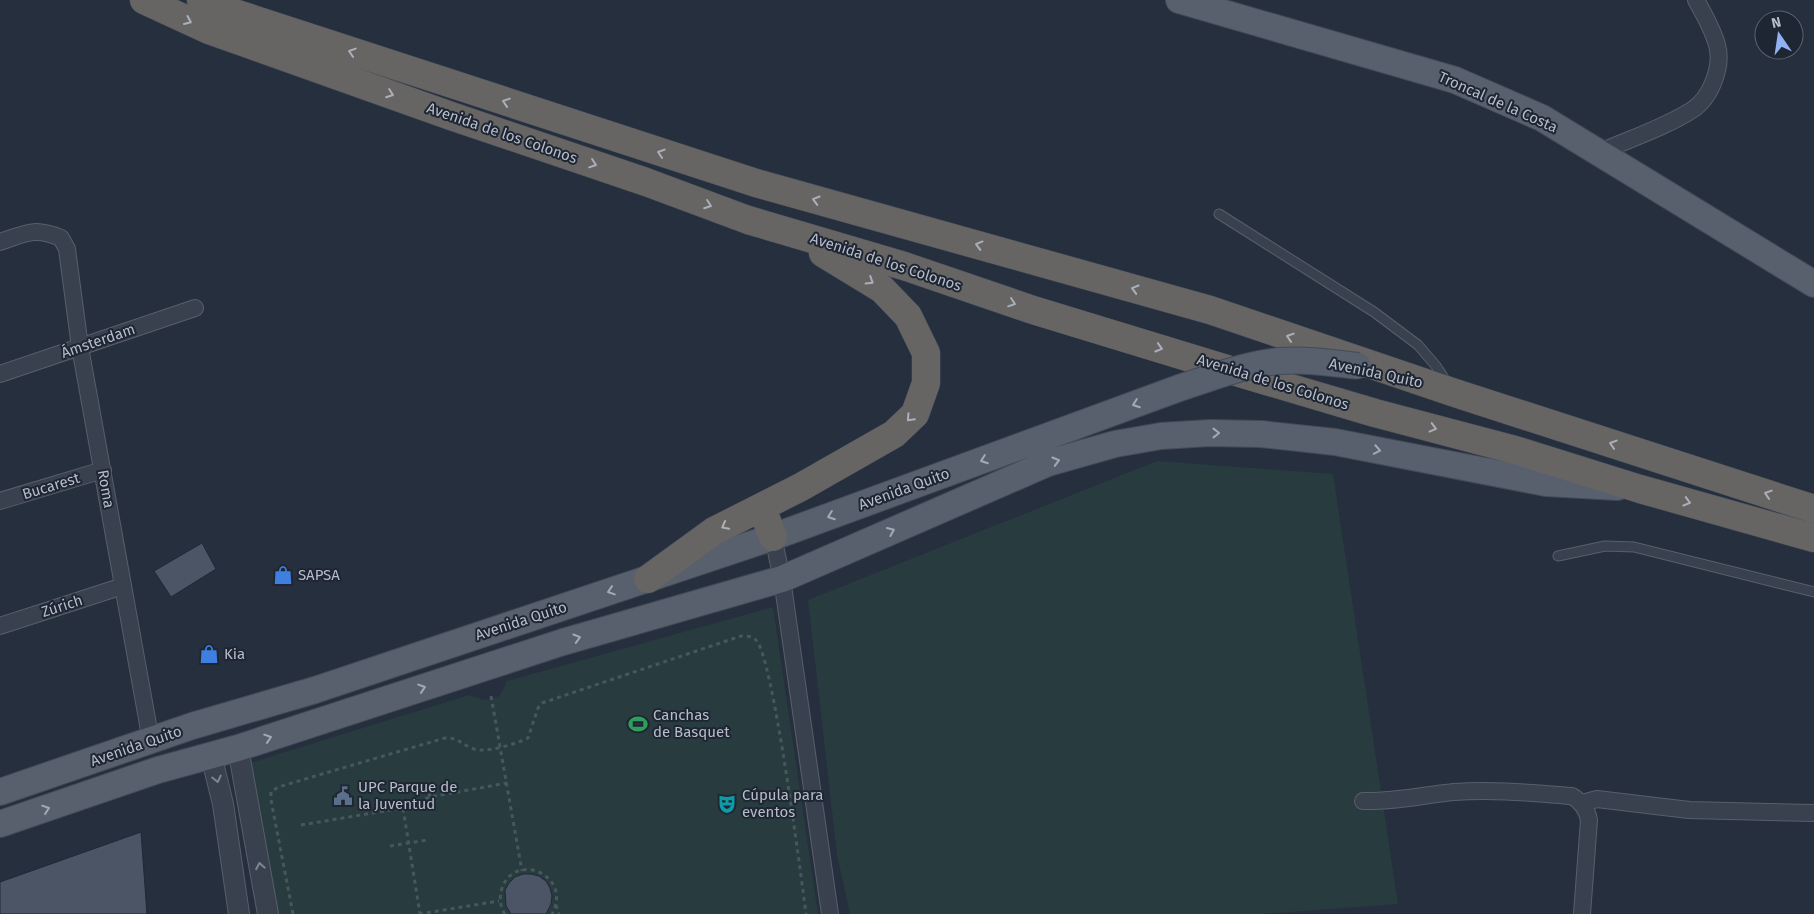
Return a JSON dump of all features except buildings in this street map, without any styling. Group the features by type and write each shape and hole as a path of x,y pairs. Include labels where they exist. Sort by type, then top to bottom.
{"highway":[{"name":"Avenida de los Colonos","path":"144,0 209,30 460,119 646,182 748,220 904,266 1042,313 1374,412 1515,450 1640,489"},
{"name":"Avenida de los Colonos","path":"201,0 256,20 747,180 1210,310 1444,389"},
{"path":"648,579 714,532 762,508 894,434 915,414 926,383 926,354 908,316 882,289 830,256 748,220"},
{"name":"Avenida Quito","path":"1444,389 1814,509"},
{"name":"Avenida Quito","path":"1640,489 1814,538"},
{"path":"762,508 773,537"}],"main road":[{"name":"Troncal de la Costa","path":"1179,0 1455,80 1542,118 1814,284"},
{"name":"Avenida Quito","path":"0,792 192,726 315,690 773,537 1182,387 1251,366 1281,361 1321,362 1358,366 1444,389"},
{"name":"Avenida Quito","path":"0,824 158,770 238,748 563,642 782,578 1048,463 1115,444 1161,436 1210,433 1262,434 1335,442 1546,483 1640,489"}],"street":[{"path":"1598,152 1694,109 1712,88 1718,68 1718,47 1705,15 1696,0"},
{"name":"Roma","path":"0,242 32,231 46,231 61,238 67,249 80,347 151,741"},
{"name":"Ámsterdam","path":"0,374 195,308"},
{"name":"Bucarest","path":"0,501 103,470"},
{"path":"773,537 782,578 830,914"},
{"name":"Zúrich","path":"0,626 123,586"},
{"path":"238,748 268,914"},
{"path":"211,755 223,804 239,914"},
{"path":"1363,801 1393,801 1456,792 1514,792 1572,796 1586,808 1590,820 1582,914"},
{"path":"1582,803 1597,799 1689,810 1814,813"}],"lane":[{"path":"1219,214 1374,312 1418,345 1436,366 1444,389"},
{"path":"1558,556 1605,546 1634,547 1814,592"}],"path":[{"path":"293,914 271,792 278,787 444,738 453,737 474,749 482,751 519,742 528,738 538,708 542,703 741,636 748,636 756,640 762,653 772,694 806,914"},
{"path":"491,696 522,870"},
{"path":"302,825 403,808 430,797 507,783"},
{"path":"428,785 430,797"},
{"path":"403,808 419,914 500,900"},
{"path":"390,846 427,840"},
{"path":"505,914 500,900 504,883 510,876 522,870 536,870 546,876 554,885 557,896 552,914"},
{"path":"556,905 559,914"}],"green space":[{"path":"1157,461 1333,474 1398,904 1262,914 850,914 837,855 808,600"},
{"path":"773,607 818,914 279,914 247,764 469,695 483,700 500,696 507,681"}],"place":[{"name":"SAPSA","path":"283,575"},
{"name":"Kia","path":"209,654"},
{"name":"Canchas de Basquet","path":"638,724"},
{"name":"UPC Parque de la Juventud","path":"343,796"},
{"name":"Cúpula para eventos","path":"727,804"}]}
